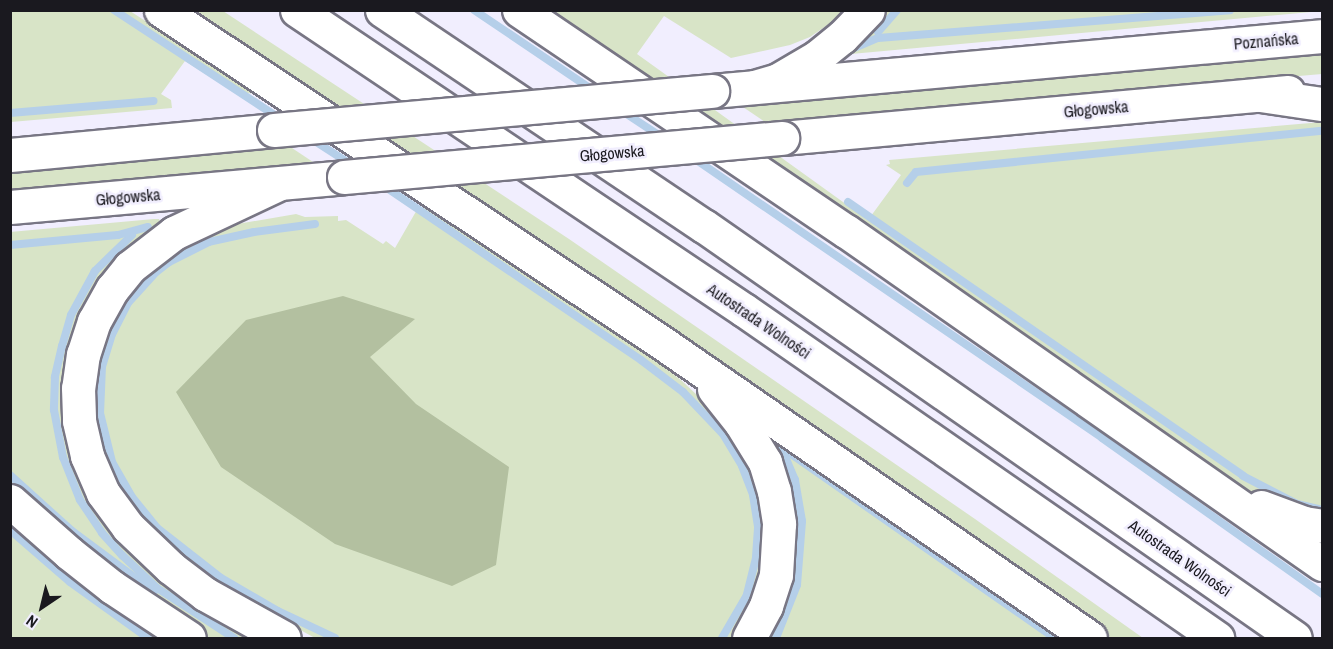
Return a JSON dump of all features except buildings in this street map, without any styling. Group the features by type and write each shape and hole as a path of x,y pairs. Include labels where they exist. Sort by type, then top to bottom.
{"main road":[{"path":"161,10 662,342 1090,639"},
{"name":"Autostrada Wolności","path":"297,10 744,310 1217,639"},
{"name":"Autostrada Wolności","path":"382,10 723,239 1295,639"},
{"path":"519,10 783,187 1323,564"},
{"path":"10,155 754,87 778,80 817,57 842,37 868,10"},
{"name":"Poznańska","path":"754,87 1323,36"},
{"path":"1260,94 1323,89"},
{"path":"1260,94 1323,104"},
{"name":"Głogowska","path":"10,207 1260,94"},
{"path":"278,184 174,233 130,267 112,289 94,321 83,354 78,388 79,421 87,456 104,493 128,527 171,568 205,594 284,639"},
{"path":"662,342 701,375 741,423 765,462 774,491 780,533 776,575 766,606 749,639"},
{"path":"1185,467 1280,515 1323,526"},
{"path":"10,501 69,554 112,587 189,639"}],"green space":[{"path":"11,11 130,11 256,93 237,94 185,61 161,94 171,100 172,108 11,122"},
{"path":"188,11 223,11 569,239 975,519 1143,638 1111,638 769,400"},
{"path":"546,11 848,11 810,37 790,45 731,58 664,16 637,54 868,220 901,175 886,165 890,164 889,160 1322,122 1322,518 1265,500 1198,458"},
{"path":"886,11 1322,11 840,55"},
{"path":"1322,53 1322,74 765,122 740,105"},
{"path":"289,146 316,164 11,192 11,171"},
{"path":"429,207 643,351 681,380 716,413 752,468 766,525 758,587 732,638 315,638 212,582 138,518 107,468 92,404 101,342 132,285 171,252 220,227 296,214 305,217 338,216 338,221 346,220 383,244 386,241 395,248 418,208"},
{"path":"159,219 161,224 131,248 68,442 254,638 209,638 197,632 165,611 11,488 10,232"},
{"path":"343,296 415,319 370,357 416,404 509,467 496,565 452,586 335,544 221,467 176,392 246,320"},
{"path":"767,435 1071,638 765,638"},
{"path":"10,519 165,638 11,638"}],"waterway":[{"path":"114,10 282,120"},
{"path":"474,10 594,91"},
{"path":"878,32 897,10"},
{"path":"854,48 878,38 1230,10"},
{"path":"10,113 154,101"},
{"path":"619,109 663,138"},
{"path":"907,183 916,172 1322,131"},
{"path":"310,138 352,165"},
{"path":"692,157 1102,438 1322,594"},
{"path":"381,184 641,360 683,392 723,434 742,466 753,495 758,528 756,558 747,595 722,638"},
{"path":"848,202 1243,476 1297,504 1322,510"},
{"path":"315,224 254,232 209,242 169,262 156,272 128,303 112,334 102,366 100,413 112,462 132,497 157,528 221,578 278,611 335,638"},
{"path":"10,245 118,235 148,227"},
{"path":"132,235 95,271 71,315 55,377 54,410 63,457 80,500 102,533 122,555 157,588 234,638"},
{"path":"781,447 1055,638"},
{"path":"776,638 797,585 802,521 795,480 782,449"},
{"path":"10,475 72,531 154,592"},
{"path":"10,530 70,582 148,638"}]}
